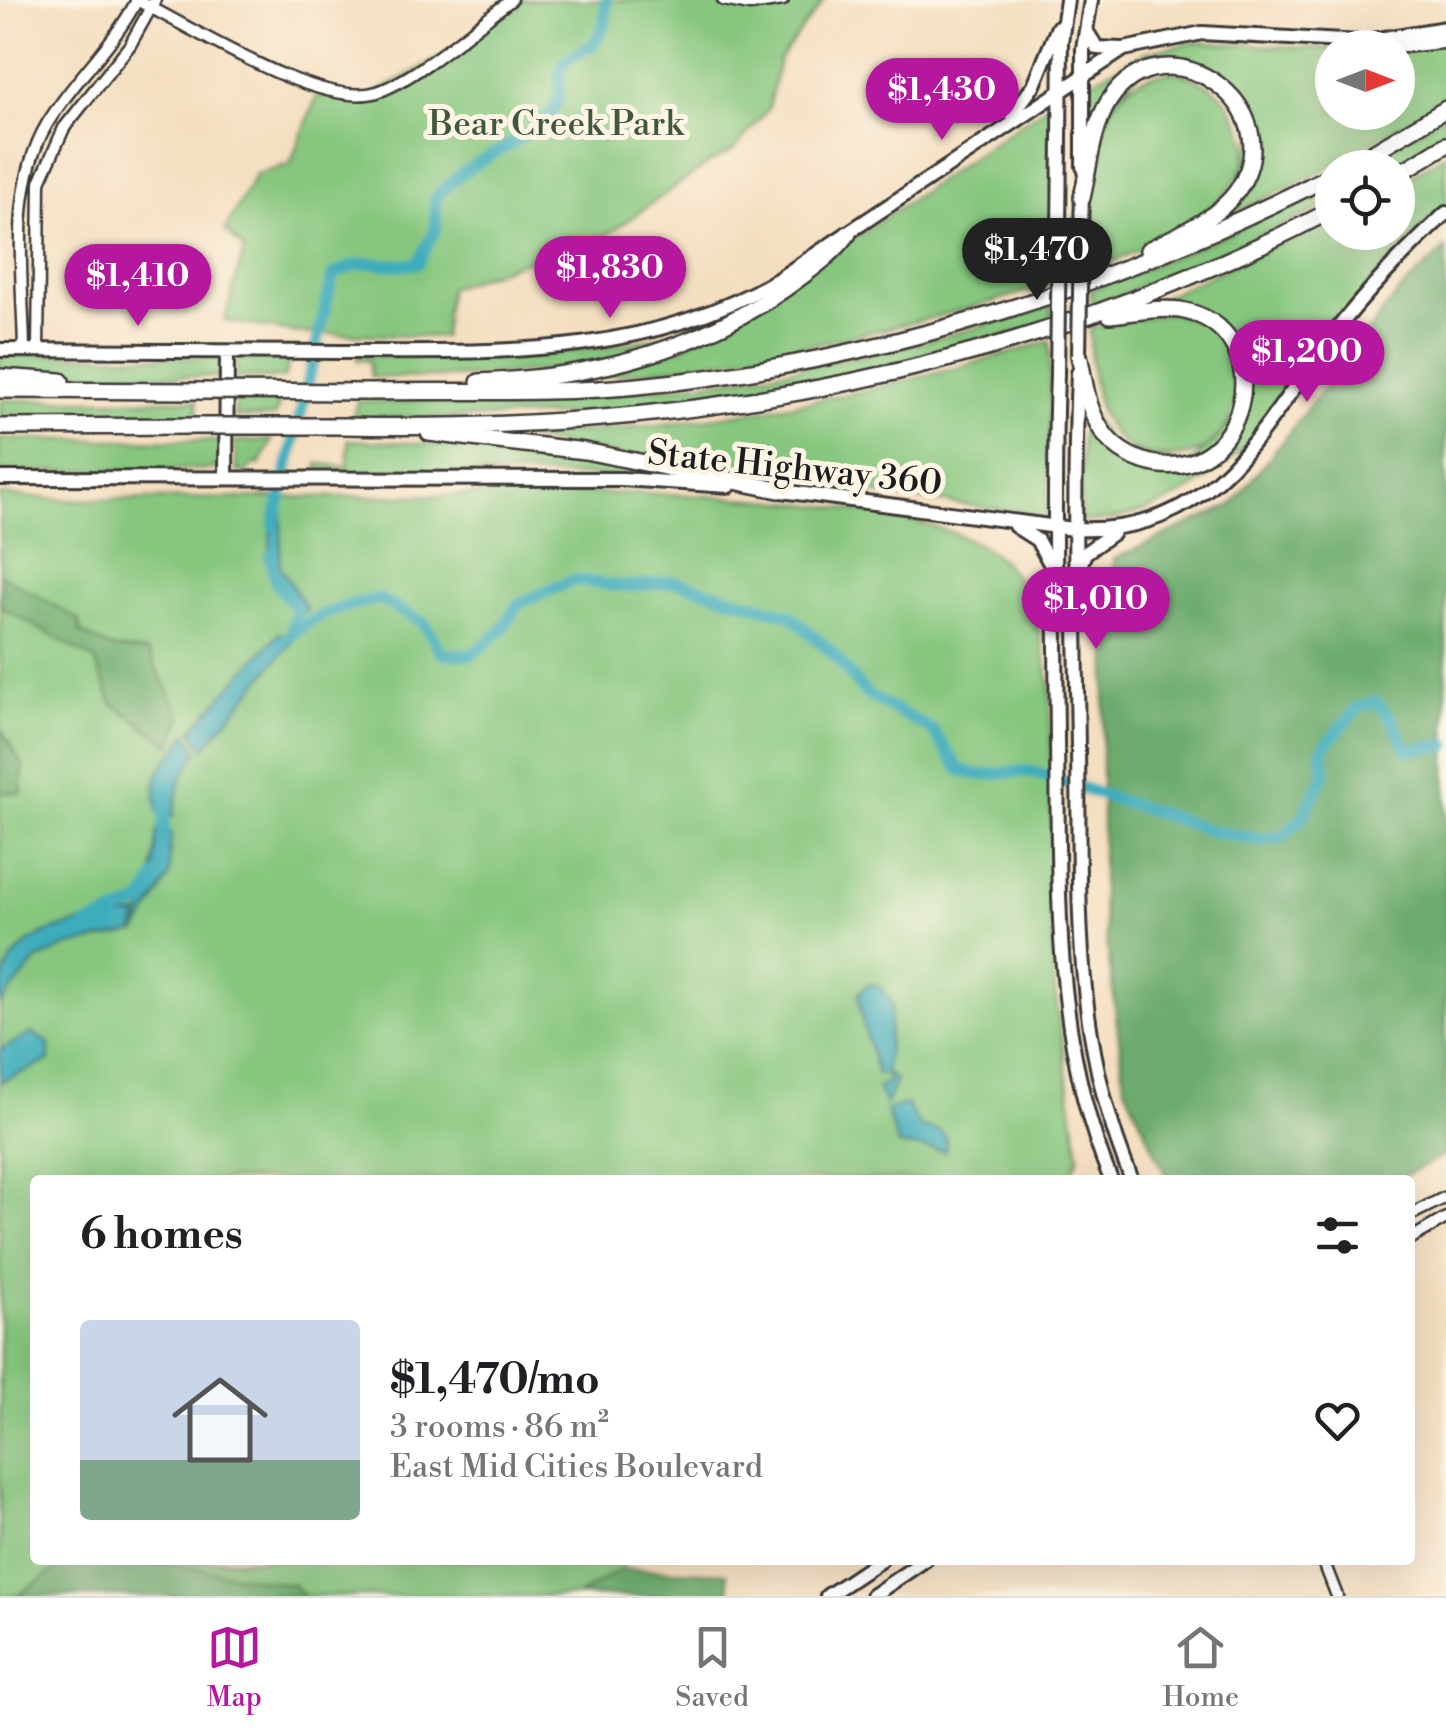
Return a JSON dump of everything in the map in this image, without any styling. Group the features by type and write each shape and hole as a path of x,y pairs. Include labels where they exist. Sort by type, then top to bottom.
{"highway":[{"path":"1415,43 1446,40"},
{"path":"1082,198 1102,114 1110,99 1136,77 1170,68 1190,68 1223,85 1244,112 1250,160 1237,192 1211,214 1097,280"},
{"path":"1376,150 1446,108"},
{"path":"1415,164 1446,145"},
{"path":"0,390 561,392 744,372 932,332 1097,280 1245,218 1315,183"},
{"path":"0,427 400,427 596,421 770,400 888,376 1086,318 1194,276 1315,218"},
{"path":"396,391 416,384 564,374 681,345 780,293 836,250 848,234"},
{"path":"1079,355 1097,423 1115,446 1140,460 1174,464 1208,453 1233,428 1240,412 1244,393 1240,364 1227,338 1214,325 1197,316 1162,309 1086,318"},
{"path":"0,377 135,383 162,390"},
{"path":"400,427 458,439 585,450 778,490"}],"main road":[{"path":"1090,0 1083,74 1073,529 1080,874 1087,1031 1102,1098 1130,1175"},
{"path":"1066,3 1060,88 1055,526 1058,874 1068,1037 1082,1099 1108,1175"},
{"path":"1004,126 1034,86 1066,3"},
{"path":"1085,26 1097,48 1124,50 1202,33 1315,40"},
{"path":"1415,34 1446,28"},
{"path":"0,350 517,350 632,339 690,321 755,294 1060,88 1124,50"},
{"name":"State Highway 360","path":"0,478 622,480 778,490 1009,522 1073,529 1123,529 1164,515 1204,493 1234,469 1342,324 1446,213"},
{"path":"226,478 227,352"},
{"path":"1009,522 1044,549 1055,584"},
{"path":"1074,614 1081,558 1101,539 1123,529"},
{"path":"827,1596 874,1565"},
{"path":"872,1596 918,1565"}],"street":[{"path":"31,349 28,171 48,123 94,66 137,0 153,4 318,90 358,96 388,88 511,0"},
{"path":"723,0 750,5 783,0"},
{"path":"31,349 40,182 64,128 137,35 153,4"},
{"path":"94,66 106,76"},
{"path":"1415,1212 1446,1197"},
{"path":"1415,1236 1446,1218"},
{"path":"1324,1565 1337,1596"}],"green space":[{"name":"Bear Creek Park","path":"520,0 824,0 779,60 768,109 735,149 594,244 545,254 449,288 443,337 299,333 225,321 244,249 225,230 256,174 290,164 317,96 367,98 444,55"},
{"path":"1196,42 1315,48 1315,130 1393,130 1358,150 1315,150 1315,175 1187,236 1236,198 1254,115 1240,90 1210,68 1174,57 1159,58 1141,69 1094,127 1087,127 1088,83 1146,52"},
{"path":"1446,42 1446,99 1415,117 1415,47"},
{"path":"1177,71 1215,89 1233,110 1246,149 1240,173 1224,195 1201,215 1095,269 1092,191 1101,133 1111,109 1126,89 1147,77"},
{"path":"1055,100 1052,284 932,318 812,345 566,380 681,348 851,241"},
{"path":"1446,114 1446,138 1415,157 1415,150 1386,150"},
{"path":"1446,154 1446,204 1415,236 1415,173"},
{"path":"1315,189 1315,211 1091,308 1091,290 1235,231"},
{"path":"1315,227 1315,250 1401,250 1274,413 1212,475 1175,498 1134,514 1081,521 1082,408 1087,408 1113,449 1189,465 1244,411 1229,333 1159,305 1157,300"},
{"path":"1446,248 1446,1154 1406,1175 1166,1175 1125,1087 1102,903 1102,743 1114,559 1232,505 1397,294"},
{"path":"776,288 695,332 656,347 576,366 494,375 371,377 369,361 357,360 358,355 508,355 620,345 673,332"},
{"path":"1052,305 1051,322 905,362 757,393 581,414 353,418 357,401 448,401 623,391 793,369 964,331"},
{"path":"1170,313 1196,320 1216,333 1234,363 1237,381 1231,416 1209,446 1199,452 1165,457 1142,453 1124,444 1101,413 1092,371 1090,328"},
{"path":"1050,341 1048,516 707,471 511,436 648,426 784,407 917,378"},
{"path":"0,354 220,358 222,377 0,372"},
{"path":"279,355 289,362 284,378 236,378 237,357"},
{"path":"0,400 197,400 197,417 0,416"},
{"path":"235,401 281,401 274,417 235,417"},
{"path":"0,439 221,441 221,462 216,469 0,472"},
{"path":"272,440 260,465 255,463 247,472 237,471 235,441"},
{"path":"348,440 535,449 670,472 670,477 318,473 318,464 348,467"},
{"path":"638,493 721,497 828,507 931,526 972,541 1001,560 1028,602 1050,686 1053,979 1079,1156 1071,1175 30,1175 30,1565 63,1565 17,1596 0,1596 0,792 21,793 23,766 0,728 0,606 95,660 112,703 170,745 162,684 148,653 114,649 81,633 78,620 0,574 0,495 71,500"},
{"path":"0,574 79,620 81,633 114,649 148,652 182,717 171,745 112,703 95,660 0,606"},
{"path":"0,728 23,766 21,793 0,792"},
{"path":"62,1565 170,1565 293,1585 303,1596 17,1596"},
{"path":"162,1565 622,1565 622,1569 578,1596 303,1596 293,1585"},
{"path":"622,1569 727,1573 730,1596 578,1596"}],"water":[{"path":"273,511 282,513 280,567 307,609 299,615 271,555"},
{"path":"279,633 293,641 204,748 192,730"},
{"path":"187,734 198,751 181,778 173,817 159,815 157,777"},
{"path":"158,829 171,833 169,877 136,934 153,872"},
{"path":"138,915 133,933 68,946 37,960 0,1005 3,978 13,958 28,943 68,926"},
{"path":"868,984 878,985 892,1003 885,1072 896,1080 886,1104 877,1088 888,1082 887,1074 877,1075 861,1014 859,993"},
{"path":"32,1033 49,1043 49,1061 0,1082 0,1050"},
{"path":"907,1104 920,1127 940,1131 946,1138 945,1151 898,1145 886,1110"}],"waterway":[{"path":"274,526 333,275 366,263 418,263 436,228 435,199 462,173 522,137 548,116 556,105 559,78 566,62 594,45 605,23 606,0"},
{"path":"270,556 276,583 297,609 292,630"},
{"path":"275,650 298,629 322,615 379,599 424,623 442,654 472,655 501,631 518,604 574,580 626,587 674,581 790,615 832,653 866,694 932,730 960,770 980,775 1029,771 1212,831 1262,840 1283,837 1302,818 1325,773 1322,749 1359,707 1376,702 1390,717 1407,750 1446,745"},
{"path":"164,799 164,844"},
{"path":"85,926 142,903 156,877"}]}
